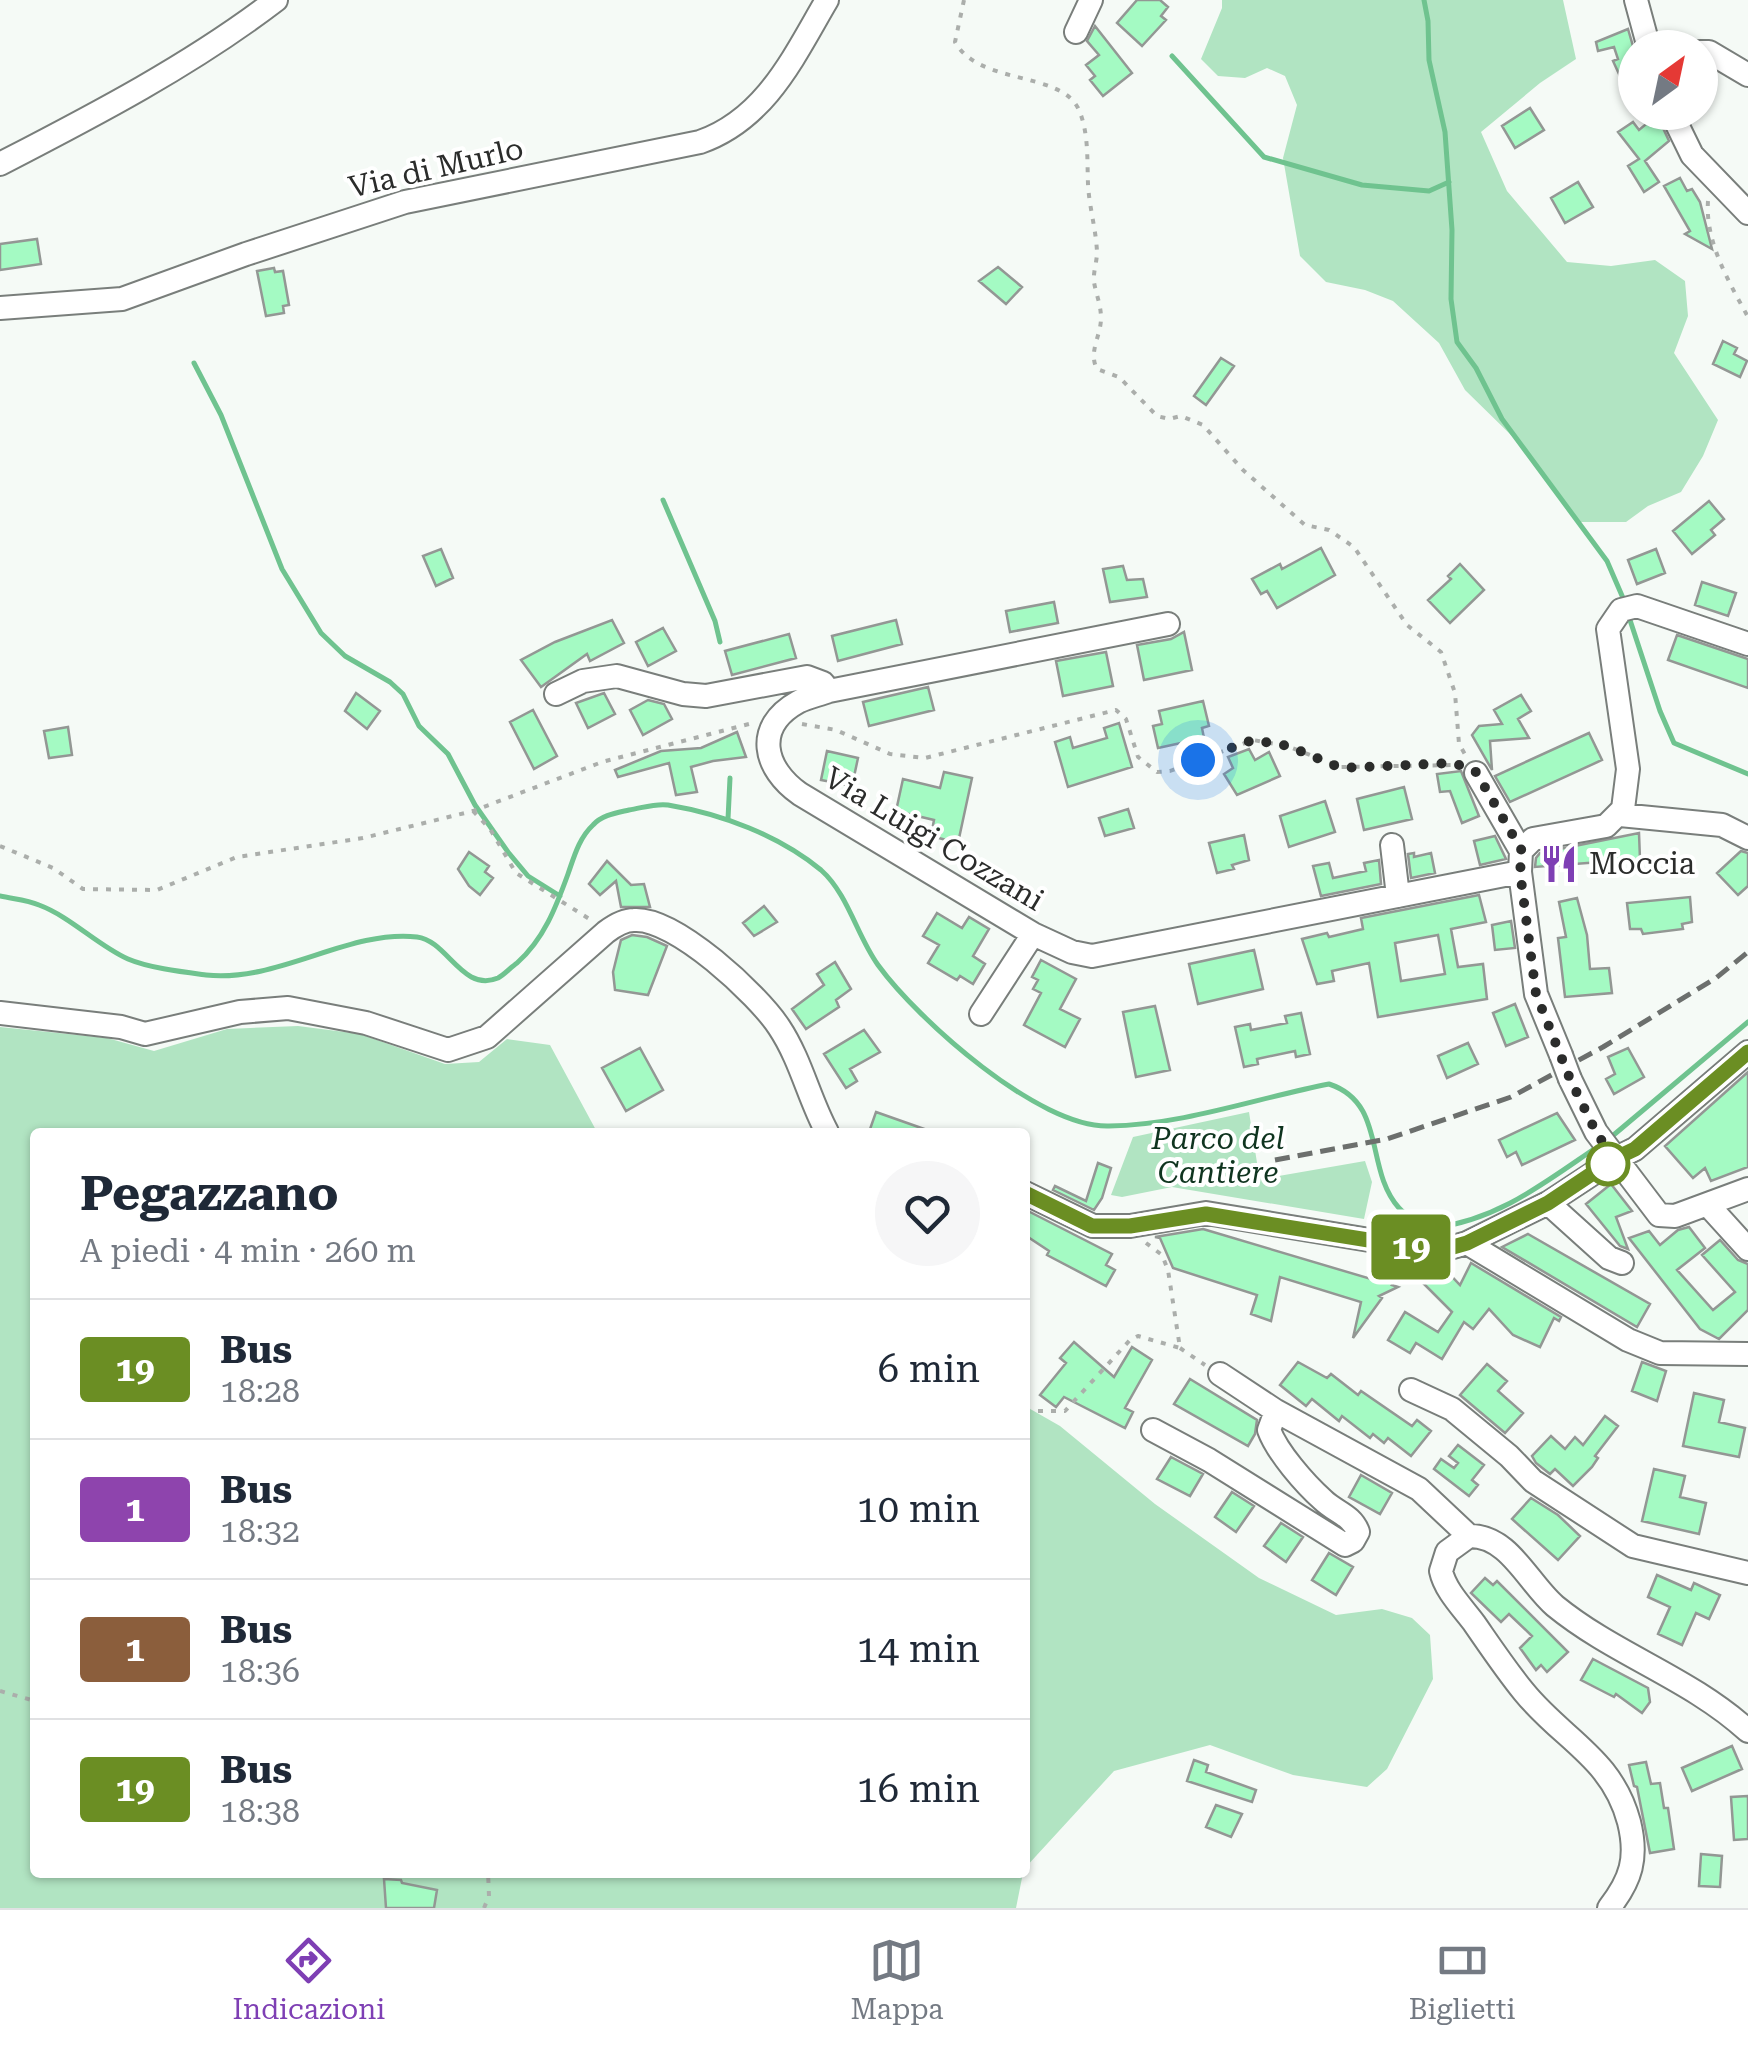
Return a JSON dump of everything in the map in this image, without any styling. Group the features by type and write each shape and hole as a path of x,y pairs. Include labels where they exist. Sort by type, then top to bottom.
{"street":[{"path":"0,164 86,120 233,33 276,0"},
{"name":"Via di Murlo","path":"0,308 122,299 405,202 700,142 726,132 747,117 772,89 827,0"},
{"path":"1076,32 1091,0"},
{"path":"1636,0 1644,30"},
{"path":"1718,58 1748,75"},
{"path":"1680,130 1692,155 1748,213"},
{"path":"1748,644 1637,606 1620,610 1608,629 1628,769 1620,815 1722,824 1748,838"},
{"path":"777,721 799,702 829,691 1168,624"},
{"path":"556,694 583,681 617,676 682,694 706,696 808,676 829,691"},
{"name":"Via Luigi Cozzani","path":"777,721 768,739 768,753 772,768 783,782 1033,934 1072,952 1103,955 1398,896 1521,862 1533,838 1606,826 1620,815"},
{"path":"1476,772 1521,862 1536,994 1596,1132 1654,1211 1669,1218 1748,1190"},
{"path":"1392,845 1398,896"},
{"path":"0,1013 121,1027 145,1034 227,1014 288,1008 366,1023 448,1050 488,1037 606,932 626,922 650,921 680,936 754,995 780,1028 825,1128"},
{"path":"981,1014 1033,934"},
{"path":"1030,1195 1092,1226 1130,1226 1206,1214 1433,1250 1467,1243 1506,1225 1635,1149 1748,1052"},
{"path":"1548,1203 1609,1258 1622,1264"},
{"path":"1708,1205 1748,1250"},
{"path":"1467,1243 1628,1340 1660,1353 1748,1354"},
{"path":"1220,1374 1276,1410 1419,1489 1469,1536 1490,1539 1500,1546 1560,1610 1610,1644 1690,1686 1748,1731"},
{"path":"1410,1390 1452,1409 1534,1480 1633,1546 1748,1573"},
{"path":"1153,1430 1209,1460 1322,1533 1345,1545 1353,1541 1358,1532 1355,1522 1323,1501 1274,1446 1269,1430 1276,1410"},
{"path":"1469,1536 1447,1552 1441,1570 1443,1578 1524,1693 1594,1758 1614,1781 1624,1802 1634,1856 1630,1878 1609,1908"}],"path":[{"path":"964,0 955,42 963,56 1017,80 1055,88 1076,105 1080,115 1097,252 1095,294 1101,310 1094,356 1098,370 1119,377 1157,416 1180,416 1204,425 1243,470 1306,525 1328,530 1354,547 1407,625 1441,652 1456,693 1458,744 1476,772"},
{"path":"1715,180 1707,208 1712,237 1725,274 1748,318"},
{"path":"0,846 52,868 83,889 157,890 237,857 363,838 473,810 602,762 756,722 777,721 836,730 890,754 925,758 1110,709 1124,714 1138,757 1157,772 1170,771 1253,740 1288,746 1341,768 1454,763 1476,772"},
{"path":"473,810 516,873 572,910"},
{"path":"1142,1240 1162,1254 1168,1270 1180,1348"},
{"path":"1030,1412 1064,1411 1138,1336 1180,1348 1220,1374"},
{"path":"0,1691 30,1700"},
{"path":"484,1908 489,1896 488,1878"}],"green space":[{"path":"1222,0 1563,0 1576,59 1481,132 1507,191 1567,262 1611,266 1655,260 1685,281 1688,316 1674,353 1718,420 1703,456 1681,492 1648,506 1626,522 1576,522 1513,437 1465,390 1439,343 1393,301 1326,282 1300,256 1283,158 1297,105 1285,76 1267,68 1245,78 1218,76 1201,59"},
{"path":"298,1026 360,1034 445,1064 479,1062 507,1039 550,1045 595,1128 30,1128 30,1878 1022,1878 1016,1908 0,1908 0,1027 107,1038 154,1051 227,1029"},
{"name":"Parco del Cantiere","path":"1249,1112 1258,1169 1267,1178 1365,1161 1372,1182 1364,1219 1172,1187 1122,1197 1111,1195 1133,1137"},
{"path":"1030,1409 1060,1426 1155,1504 1259,1578 1336,1615 1382,1609 1412,1618 1430,1635 1433,1679 1387,1769 1367,1787 1293,1775 1210,1745 1114,1771 1030,1863"}],"building":[{"path":"1137,0 1160,0 1168,7 1161,16 1166,20 1142,46 1117,23"},
{"path":"1095,26 1132,73 1103,96 1090,80 1095,76 1086,65 1099,55 1087,41"},
{"path":"1618,33 1618,59 1614,47 1598,51 1596,42"},
{"path":"1530,108 1544,130 1515,148 1502,126"},
{"path":"1664,130 1669,141 1645,161 1659,182 1644,192 1628,166 1639,159 1618,132"},
{"path":"1680,178 1700,202 1712,249 1685,234 1690,231 1664,186"},
{"path":"1578,182 1593,207 1565,223 1551,198"},
{"path":"37,239 41,264 0,270 0,244"},
{"path":"998,267 1022,287 1006,304 979,281"},
{"path":"274,268 275,272 283,271 289,305 283,306 284,313 266,316 257,271"},
{"path":"1723,341 1737,348 1734,354 1747,361 1740,377 1713,364"},
{"path":"1221,358 1234,366 1206,405 1194,396"},
{"path":"1709,501 1724,519 1711,530 1715,535 1692,554 1673,531"},
{"path":"1321,548 1335,575 1277,608 1267,591 1261,594 1252,579 1280,564 1282,569"},
{"path":"441,549 453,578 436,586 423,556"},
{"path":"1656,549 1665,573 1637,584 1628,560"},
{"path":"1460,564 1484,590 1450,623 1428,600 1451,579 1448,576"},
{"path":"1123,566 1127,580 1143,579 1147,597 1110,602 1103,569"},
{"path":"1702,582 1736,593 1728,616 1695,605"},
{"path":"1054,602 1058,623 1010,632 1006,611"},
{"path":"612,620 624,643 590,661 587,654 541,687 521,660 555,642"},
{"path":"896,620 902,644 838,661 832,636"},
{"path":"663,628 676,651 648,666 636,642"},
{"path":"1184,632 1192,670 1144,680 1137,645 1171,639"},
{"path":"789,634 796,658 732,675 725,651"},
{"path":"1677,635 1748,659 1748,688 1668,660"},
{"path":"1106,652 1113,686 1063,696 1056,661"},
{"path":"928,687 934,710 869,726 863,702"},
{"path":"356,693 380,711 367,729 345,711"},
{"path":"604,693 615,714 588,728 576,703"},
{"path":"1521,695 1531,711 1518,719 1529,738 1490,741 1492,770 1472,735 1479,726 1502,724 1494,710"},
{"path":"648,700 664,704 672,719 643,735 630,710"},
{"path":"1203,701 1209,726 1202,728 1204,738 1158,748 1153,726 1162,724 1159,711"},
{"path":"533,710 557,756 534,769 510,722"},
{"path":"1119,723 1132,767 1068,787 1055,742 1070,737 1073,748 1107,738 1104,728"},
{"path":"68,727 72,755 49,758 44,731"},
{"path":"737,732 746,757 691,767 697,792 676,795 669,763 618,777 615,770 661,751 701,748"},
{"path":"1589,733 1602,760 1510,802 1495,776"},
{"path":"1249,749 1255,760 1269,752 1280,776 1237,795 1224,774 1233,768 1228,757"},
{"path":"827,751 858,758 852,786 821,780"},
{"path":"1461,771 1479,816 1462,823 1450,791 1440,792 1437,774"},
{"path":"944,772 972,778 958,843 931,836 934,820 896,811 903,779 940,788"},
{"path":"1404,787 1412,819 1364,830 1357,799"},
{"path":"1325,801 1335,832 1289,847 1280,816"},
{"path":"1128,809 1134,828 1105,836 1099,818"},
{"path":"1639,833 1640,859 1535,867 1540,853"},
{"path":"1244,835 1249,860 1217,873 1209,843"},
{"path":"1495,836 1506,859 1480,865 1474,841"},
{"path":"1741,851 1748,853 1748,886 1738,895 1717,873"},
{"path":"469,852 489,866 485,872 493,878 480,895 458,869"},
{"path":"1414,853 1414,857 1431,853 1435,873 1411,878 1408,854"},
{"path":"1379,860 1381,884 1321,896 1313,866 1329,863 1333,878 1366,871 1364,863"},
{"path":"607,861 631,885 644,884 650,907 621,907 616,881 600,895 589,884"},
{"path":"1479,895 1486,922 1451,929 1458,967 1483,964 1487,999 1378,1017 1369,963 1332,971 1334,981 1317,984 1302,939 1363,929 1361,918","holes":["1438,935 1445,974 1401,981 1395,943"]},
{"path":"1690,897 1692,922 1682,924 1683,929 1643,934 1641,929 1630,929 1627,903"},
{"path":"1577,898 1587,935 1590,969 1609,968 1612,993 1565,997 1558,938 1566,937 1559,902"},
{"path":"764,906 777,922 754,936 743,923"},
{"path":"937,913 962,928 969,917 989,929 973,956 985,964 973,984 960,976 957,980 928,963 939,945 923,936"},
{"path":"1511,921 1515,948 1495,950 1492,925"},
{"path":"632,935 667,946 648,995 615,990 613,972 621,940"},
{"path":"1254,950 1263,989 1198,1004 1189,964"},
{"path":"1041,960 1076,979 1060,1009 1080,1019 1065,1047 1024,1025 1041,993 1033,989 1038,980 1032,977"},
{"path":"835,962 851,989 836,1000 839,1007 806,1029 792,1009 824,985 817,974"},
{"path":"1515,1004 1528,1037 1506,1046 1493,1013"},
{"path":"1155,1006 1170,1070 1136,1077 1123,1012"},
{"path":"1301,1013 1310,1054 1296,1057 1295,1051 1257,1059 1258,1064 1244,1067 1235,1027 1250,1024 1251,1030 1287,1023 1285,1016"},
{"path":"864,1030 880,1052 850,1069 857,1081 846,1088 824,1054"},
{"path":"1468,1043 1478,1064 1447,1078 1438,1056"},
{"path":"640,1048 663,1090 626,1111 602,1068"},
{"path":"1628,1048 1644,1077 1614,1094 1606,1079 1615,1074 1608,1057"},
{"path":"1748,1072 1748,1167 1711,1181 1705,1168 1693,1178 1665,1146"},
{"path":"876,1112 921,1128 870,1128"},
{"path":"1557,1113 1575,1140 1522,1165 1516,1152 1507,1157 1499,1140"},
{"path":"1098,1163 1111,1168 1094,1210 1053,1190 1055,1186 1086,1201"},
{"path":"1611,1184 1632,1211 1616,1217 1628,1249 1620,1246 1586,1204"},
{"path":"1030,1212 1112,1254 1106,1265 1115,1270 1106,1286 1047,1255 1049,1251 1030,1238"},
{"path":"1689,1227 1705,1248 1677,1270 1713,1310 1735,1292 1702,1255 1720,1240 1738,1260 1748,1264 1748,1310 1719,1339 1700,1329 1629,1238 1649,1231 1660,1245 1678,1230"},
{"path":"1203,1229 1381,1282 1369,1262 1409,1262 1392,1285 1398,1287 1379,1296 1382,1298 1353,1338 1361,1302 1280,1277 1271,1321 1251,1314 1257,1295 1173,1268 1160,1238 1155,1237"},
{"path":"1528,1234 1650,1304 1637,1327 1502,1247"},
{"path":"1435,1263 1460,1285 1471,1263 1561,1317 1559,1321 1554,1318 1540,1347 1513,1335 1489,1309 1473,1329 1464,1322 1442,1359 1416,1343 1410,1353 1388,1340 1405,1312 1438,1332 1452,1312 1423,1283"},
{"path":"1074,1342 1114,1377 1132,1347 1152,1360 1125,1408 1133,1412 1125,1428 1064,1397 1056,1407 1040,1395 1066,1363 1060,1358"},
{"path":"1298,1362 1327,1378 1331,1374 1358,1395 1361,1391 1412,1426 1417,1420 1431,1431 1411,1456 1388,1438 1384,1443 1373,1434 1370,1438 1342,1416 1339,1421 1312,1399 1306,1406 1280,1385"},
{"path":"1642,1362 1666,1371 1657,1401 1632,1391"},
{"path":"1487,1364 1507,1381 1498,1391 1523,1413 1505,1433 1460,1395"},
{"path":"1190,1379 1257,1420 1248,1446 1174,1404"},
{"path":"1694,1393 1724,1400 1719,1422 1745,1428 1739,1457 1683,1446"},
{"path":"1605,1416 1618,1426 1595,1456 1598,1458 1592,1467 1573,1486 1555,1469 1550,1474 1536,1463 1532,1456 1551,1436 1565,1449 1575,1437 1583,1445"},
{"path":"1458,1445 1484,1465 1472,1480 1478,1485 1469,1496 1434,1469 1441,1459 1454,1468 1458,1463 1449,1456"},
{"path":"1171,1457 1203,1474 1190,1496 1157,1479"},
{"path":"1654,1469 1685,1476 1680,1497 1706,1503 1699,1534 1642,1521"},
{"path":"1361,1475 1392,1493 1380,1514 1349,1497"},
{"path":"1232,1492 1254,1506 1236,1532 1215,1517"},
{"path":"1531,1498 1558,1515 1580,1536 1558,1560 1512,1519"},
{"path":"1281,1523 1303,1537 1286,1562 1264,1546"},
{"path":"1329,1553 1353,1567 1336,1595 1312,1580"},
{"path":"1657,1575 1691,1590 1694,1583 1720,1595 1709,1619 1696,1613 1682,1645 1658,1634 1670,1607 1648,1597"},
{"path":"1485,1578 1493,1585 1497,1581 1568,1652 1547,1672 1541,1665 1536,1670 1520,1648 1532,1636 1509,1614 1501,1622 1471,1593"},
{"path":"1593,1659 1648,1688 1650,1702 1642,1713 1616,1694 1614,1697 1581,1680"},
{"path":"1732,1746 1742,1769 1692,1791 1682,1768"},
{"path":"1194,1760 1208,1765 1206,1772 1256,1790 1252,1802 1187,1781"},
{"path":"1646,1762 1651,1784 1660,1783 1674,1849 1650,1853 1629,1765"},
{"path":"1748,1796 1748,1839 1734,1840 1731,1797"},
{"path":"1216,1805 1242,1814 1231,1837 1206,1827"},
{"path":"1701,1854 1722,1856 1720,1887 1699,1886"},
{"path":"384,1879 437,1890 434,1908 386,1908"}],"waterway":[{"path":"1424,0 1429,60 1445,132 1452,230 1451,299 1457,342 1476,368 1502,419 1607,561 1623,598"},
{"path":"1172,56 1264,157 1362,185 1429,191 1449,182"},
{"path":"194,363 221,415 282,569 321,633 345,656 403,694 419,726 448,754 475,805 508,852 528,876 560,896"},
{"path":"663,500 715,621 720,642"},
{"path":"1629,617 1674,743 1748,774"},
{"path":"728,819 730,778"},
{"path":"0,896 39,905 128,959 166,969 233,975 365,941 417,937 438,947 465,973 485,981 503,975 535,944 554,910 581,842 593,825 614,813 668,805 749,828 787,846 821,870 838,891 878,965 921,1014 982,1067 1016,1090 1081,1122 1109,1126 1164,1121 1329,1084 1347,1093 1359,1106 1367,1121 1381,1175 1399,1208 1433,1228 1457,1224 1499,1208 1597,1147"},
{"path":"1610,1138 1748,1022"}],"railway":[{"path":"1275,1160 1387,1139 1511,1097 1716,978 1748,952"}],"bus line":[{"name":"19","path":"1030,1196 1092,1226 1130,1226 1186,1214 1229,1215 1412,1247 1446,1249 1467,1243 1548,1203 1635,1149 1748,1052"}],"place":[{"name":"Moccia","path":"1559,864"}],"route":[{"path":"1198,760 1253,740 1288,746 1341,768 1454,763 1476,772 1522,851 1520,872 1536,994 1570,1079 1614,1159 1608,1164"}]}
